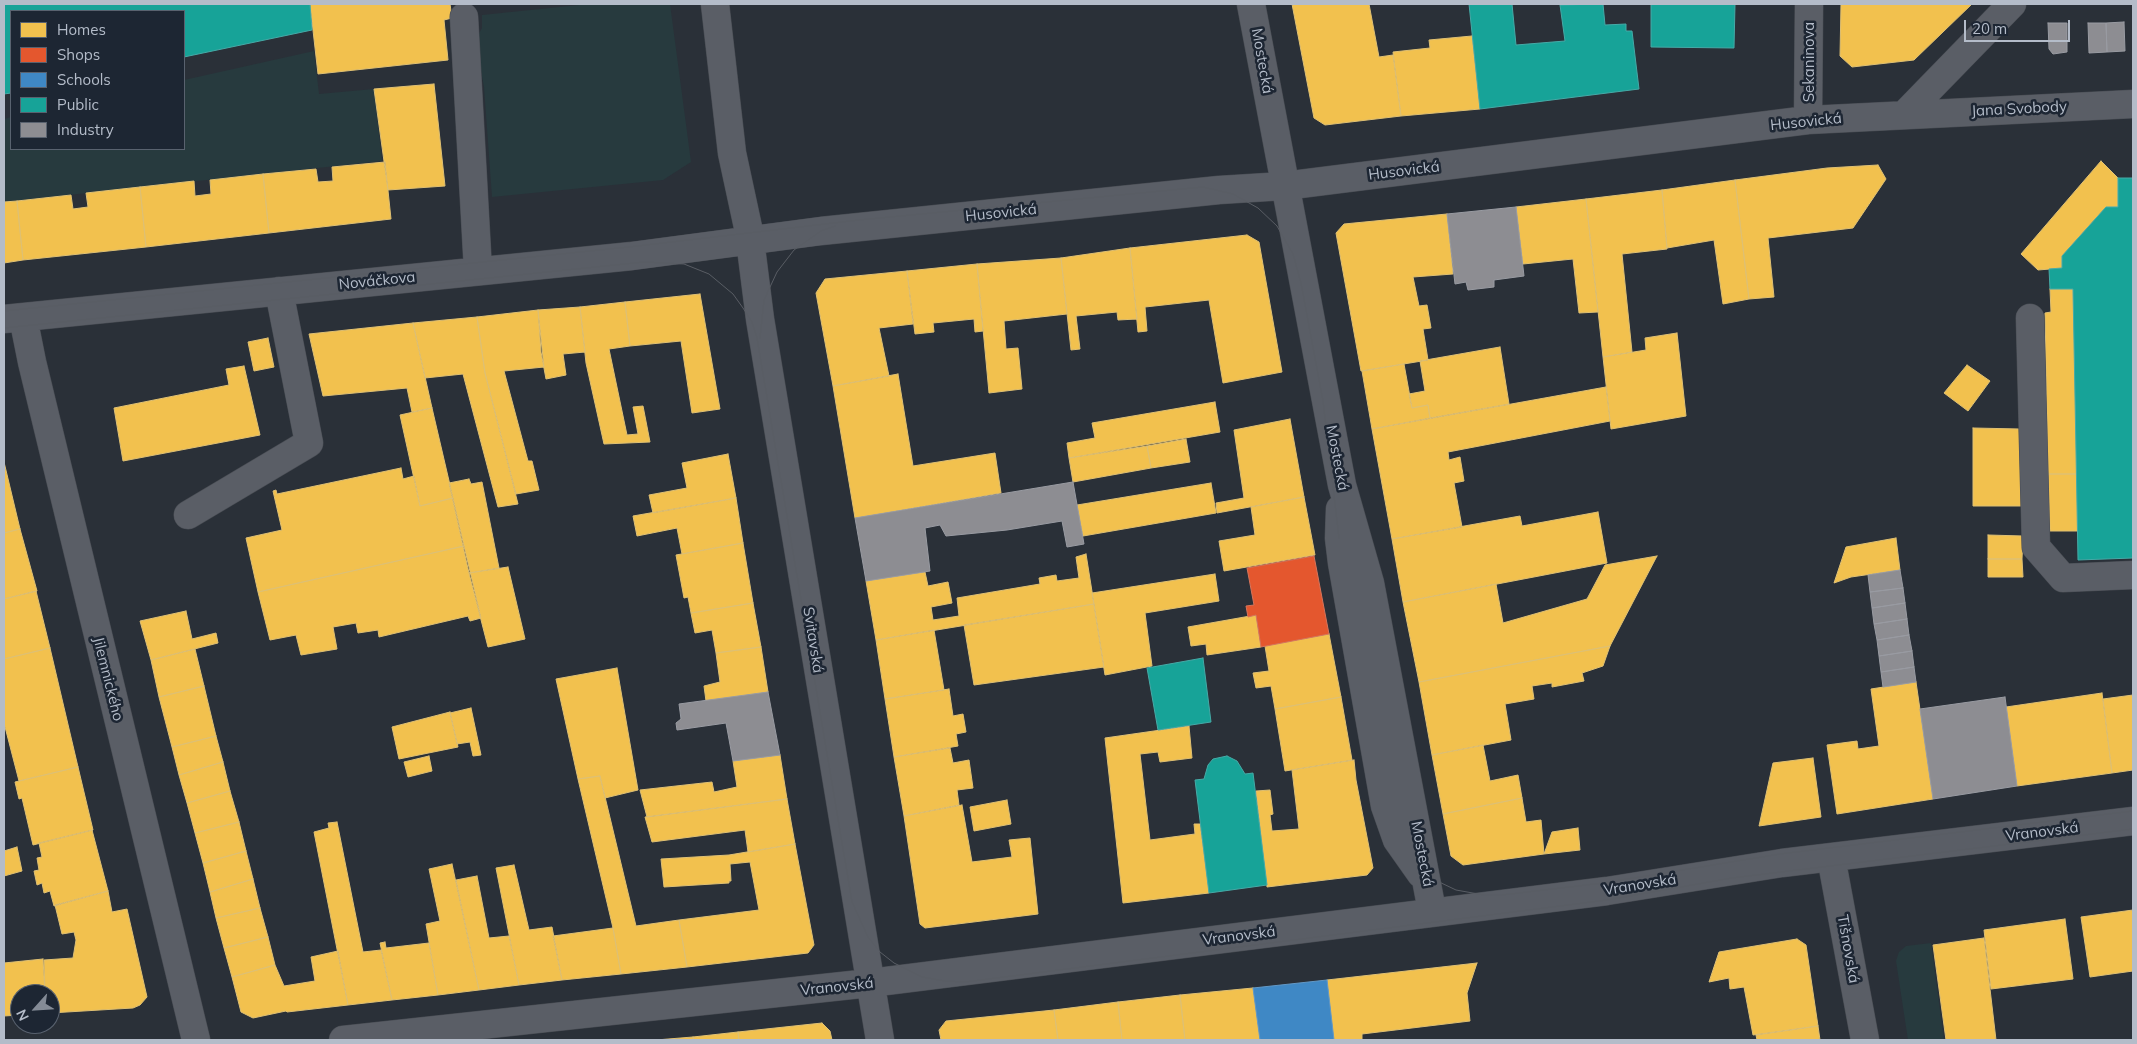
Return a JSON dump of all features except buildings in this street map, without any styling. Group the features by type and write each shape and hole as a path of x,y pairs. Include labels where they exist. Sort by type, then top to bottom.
{"street":[{"name":"Svitavská","path":"715,4 732,153 750,240 760,319 880,1040"},
{"name":"Mostecká","path":"1251,4 1342,485 1370,583 1430,899"},
{"name":"Sekaninova","path":"1808,120 1809,4"},
{"path":"1905,114 2012,4"},
{"path":"464,17 478,271"},
{"name":"Jana Svobody","path":"1905,114 2133,104"},
{"name":"Husovická","path":"750,240 1219,190 1284,186 1808,120 1905,114"},
{"name":"Nováčkova","path":"14,318 632,256 750,240"},
{"path":"188,515 309,443 279,291"},
{"name":"Jilemnického","path":"14,318 32,362 196,1040"},
{"path":"2030,318 2036,547 2063,578 2133,574"},
{"name":"Vranovská","path":"343,1040 870,984 1430,899 1607,891 1731,870 2133,821"},
{"name":"Tišnovská","path":"1831,857 1865,1040"}],"green space":[{"path":"589,4 670,4 691,162 663,180 492,197 484,87 475,41 482,28 482,15"},
{"path":"314,51 319,94 374,89 382,161 4,202 4,119 10,117 10,150 185,150 185,80"},
{"path":"1931,943 1944,1040 1908,1040 1896,961 1899,952 1906,946"}],"tram line":[{"path":"4,311 629,247 859,220 1203,187 1233,194 1258,208 1277,226 1293,254 1301,283 1323,401 1339,538"},
{"path":"760,338 764,300 777,272 794,250 821,231 835,226"},
{"path":"4,328 644,262 684,264 709,274 733,294 752,322 757,338 852,902 868,937 880,952 894,963 922,977 965,982 1607,900 1732,878 2133,829"},
{"path":"1417,865 1435,880 1456,890 1484,895 1502,895 1603,883 1780,854 2133,811"}]}
